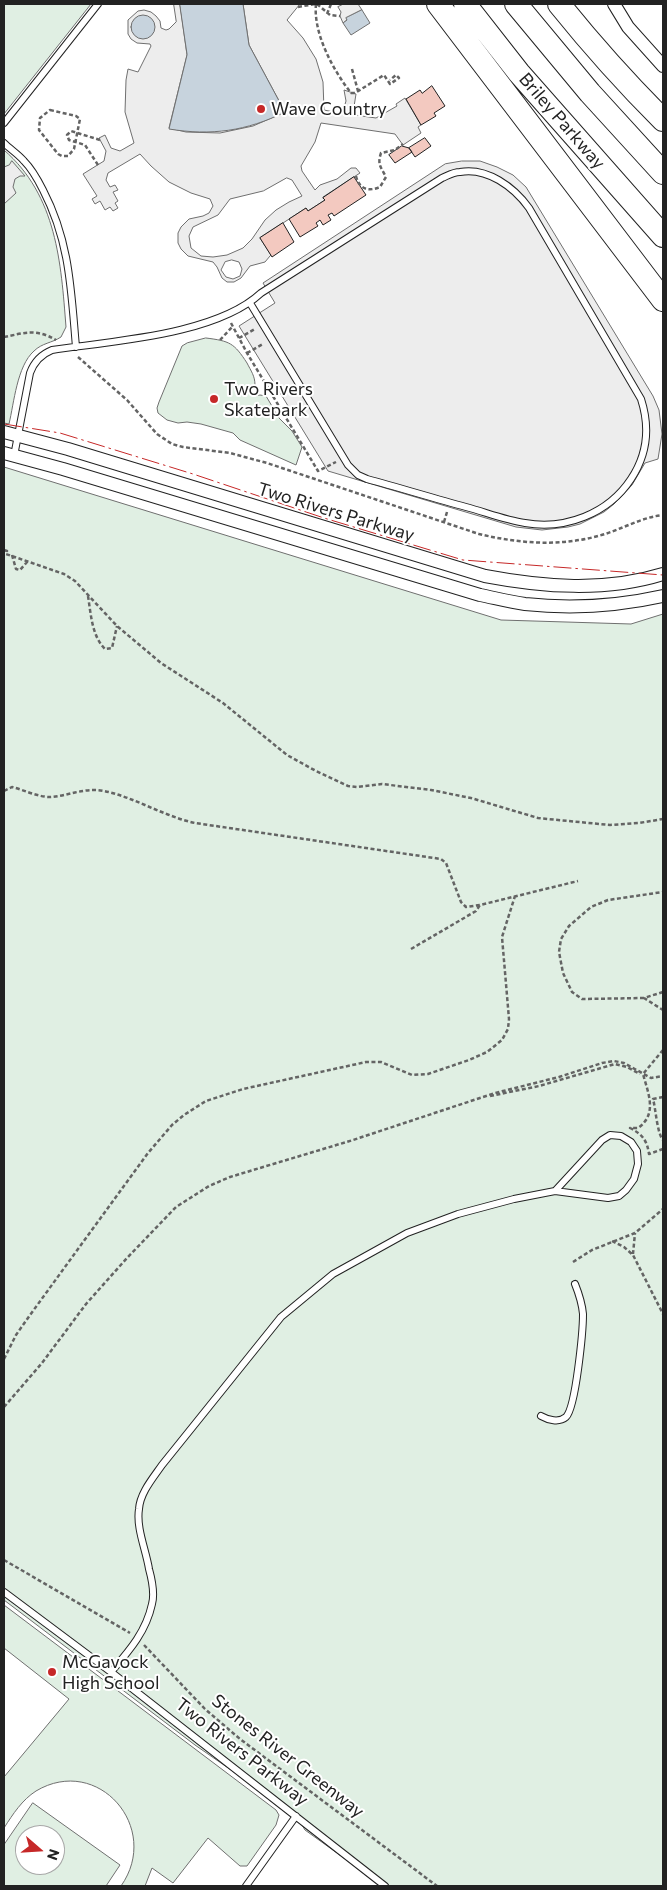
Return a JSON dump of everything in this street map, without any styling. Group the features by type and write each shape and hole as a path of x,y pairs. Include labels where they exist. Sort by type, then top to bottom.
{"highway":[{"path":"438,4 663,300"},
{"name":"Briley Parkway","path":"465,4 519,73 663,236"},
{"path":"516,4 590,93 663,172"},
{"path":"559,4 630,88 663,120"}],"street":[{"path":"614,4 628,27 663,66"},
{"name":"Two Rivers Parkway","path":"4,432 68,449 485,576 527,584 571,586 614,584 663,574"},
{"path":"9,455 63,469 480,596 525,604 571,607 616,604 663,596"}],"lane":[{"path":"4,123 98,4"},
{"path":"4,143 25,161 51,204 60,227 70,275 76,347"},
{"path":"9,455 18,436 34,365 48,352 165,333 200,324 226,314 250,303 261,292 442,178 460,171 487,175 511,188 529,208 641,399 646,418 646,438 642,457 634,475 621,493 602,509 570,522 551,524 538,525 513,521 367,479 354,472 344,458 250,303"},
{"path":"112,1672 138,1640 146,1626 153,1602 153,1586 140,1531 139,1508 146,1488 162,1465 281,1317 333,1274 407,1233 458,1214 514,1199 555,1191 608,1198 619,1196 634,1179 638,1164 637,1151 626,1138 615,1135 607,1136 555,1191"},
{"path":"541,1416 548,1420 560,1420 572,1408 583,1314 582,1300 575,1284"},
{"name":"Two Rivers Parkway","path":"4,1592 112,1672 385,1886"},
{"path":"246,1886 296,1816"}],"path":[{"path":"298,7 316,4"},
{"path":"316,4 327,14 334,17 340,16"},
{"path":"316,4 315,18 318,34 332,65 351,92 358,91 384,75 390,84 399,78 396,75 390,80"},
{"path":"327,14 331,4"},
{"path":"352,69 358,91"},
{"path":"50,110 76,116 80,121 78,133 74,150 66,156 60,155 40,133 39,121 42,115 50,110"},
{"path":"98,165 85,145 69,140 67,135 71,131 100,140"},
{"path":"356,176 358,183 366,190 380,187 386,177 379,167 378,161 381,153 395,150 403,144"},
{"path":"226,314 247,353 318,471 344,458"},
{"path":"239,338 262,325"},
{"path":"220,340 233,326"},
{"path":"4,337 24,332 37,332 56,340"},
{"path":"247,353 271,339"},
{"path":"444,522 449,507"},
{"path":"4,550 7,551 6,554 64,574 75,581 117,626 161,663 222,703 287,755 316,772 348,786 382,784 431,790 471,798 538,818 610,824 639,823 663,818"},
{"path":"12,555 16,569 20,570 28,561"},
{"path":"88,595 94,630 105,649 112,648 117,626"},
{"path":"4,791 12,787 50,797 87,790 101,790 117,794 157,812 189,822 441,859 446,863 463,905 469,907 578,881"},
{"path":"663,892 608,900 591,907 569,926 561,939 559,952 563,973 572,992 582,999 644,998 663,992"},
{"path":"4,1359 16,1335 148,1153 164,1132 194,1108 206,1101 243,1089 366,1062 381,1062 412,1076 428,1074 469,1060 498,1044 507,1032 509,1019 502,938 514,896"},
{"path":"411,949 476,911 480,905"},
{"path":"644,998 663,1010"},
{"path":"641,1074 663,1050"},
{"path":"4,1406 42,1363 96,1292 151,1232 184,1201 209,1186 230,1177 353,1140 484,1097 614,1061 624,1062 641,1074 651,1078 663,1076"},
{"path":"641,1074 650,1103 648,1119 638,1128 630,1128 647,1141 649,1154 663,1149"},
{"path":"663,1097 653,1099 658,1122 657,1128 663,1140"},
{"path":"573,1262 592,1250 635,1233 663,1209"},
{"path":"633,1255 635,1233"},
{"path":"612,1241 624,1247 633,1255 663,1314"},
{"name":"Stones River Greenway","path":"4,1560 125,1629 205,1709 240,1739 437,1886"}],"green space":[{"path":"4,4 91,4 4,114"},
{"path":"4,150 22,168 46,209 58,255 66,327 61,337 40,346 28,358 17,385 9,424 4,423"},
{"name":"Two Rivers Skatepark","path":"206,338 221,340 231,344 247,363 255,385 251,393 255,396 266,396 279,418 292,431 302,447 296,465 240,440 233,433 201,424 178,423 167,420 158,413 159,402 182,346"},
{"path":"4,467 501,620 631,624 663,614 663,1886 383,1886 305,1830 296,1815 195,1745 4,1600"},
{"path":"4,1605 276,1810 279,1815 276,1825 247,1866 240,1866 208,1838 173,1883 152,1868 145,1886 121,1886 132,1864 134,1841 128,1821 117,1803 101,1790 81,1782 59,1782 36,1791 22,1803 4,1828 4,1777 69,1699 4,1648"},
{"path":"33,1803 64,1825 18,1825"},
{"path":"65,1826 120,1865 106,1886 4,1886 4,1845 15,1829 15,1875 65,1875"}],"shaded area":[{"path":"174,4 180,4 187,55 169,128 186,132 220,133 253,126 285,112 249,45 243,4 300,4 287,20 303,38 316,59 323,82 324,110 339,113 343,111 346,101 344,90 356,94 353,113 355,115 376,118 397,106 396,104 405,98 421,125 418,127 421,133 403,145 395,134 321,123 315,142 301,166 302,171 315,190 320,185 337,179 351,168 356,168 360,173 323,197 325,200 308,211 306,208 260,238 271,255 265,262 250,266 241,278 234,282 227,282 222,278 213,262 188,256 178,243 178,233 189,219 209,213 213,206 210,199 191,193 169,182 140,154 108,173 106,180 110,187 115,185 118,190 113,192 118,201 115,203 118,208 113,211 110,207 105,210 100,201 95,204 92,199 97,196 83,174 104,161 106,151 99,138 105,135 111,148 120,151 134,143 125,112 126,80 128,69 138,72 151,46 150,44 137,43 131,39 128,34 128,20 138,11 144,10 156,16 160,21 161,28 166,30 176,22","holes":["287,178 292,180 302,196 276,210 265,220 252,239 243,248 227,255 213,257 201,256 191,248 189,236 193,227 218,215 230,199 263,191","232,260 239,262 242,269 240,276 233,279 226,277 221,270 225,262"]},
{"path":"180,4 243,4 249,45 285,112 243,128 214,132 169,129 187,55"},
{"path":"344,4 358,4 362,10 347,18 343,23 338,7"},
{"path":"362,10 370,23 351,35 343,23 347,20 346,18"},
{"path":"143,15 148,16 154,22 154,32 148,38 143,39 138,38 132,32 131,27 132,22 138,16"},
{"path":"12,161 25,176 15,179 13,187 16,193 4,204 4,167"},
{"path":"462,161 480,161 497,167 513,175 526,187 653,396 659,410 662,434 658,459 645,463 632,485 614,504 604,512 580,524 542,530 516,527 328,471 239,326 275,303 263,283 445,164"}],"building":[{"path":"432,86 445,106 434,113 436,116 421,125 406,99 420,90 422,93"},
{"path":"425,138 431,146 415,157 409,148"},
{"path":"402,146 409,148 412,152 395,163 389,155"},
{"path":"354,177 366,195 334,216 332,213 328,215 331,220 323,225 320,220 316,223 318,226 300,237 289,219 306,208 308,211 325,200 323,198"},
{"path":"283,223 294,242 272,257 260,238"}],"power":[{"path":"4,424 60,433 193,474 324,518 463,560 663,575"}],"place":[{"name":"Wave Country","path":"261,109"},
{"name":"Two Rivers Skatepark","path":"214,399"},
{"name":"McGavock High School","path":"52,1672"}]}
